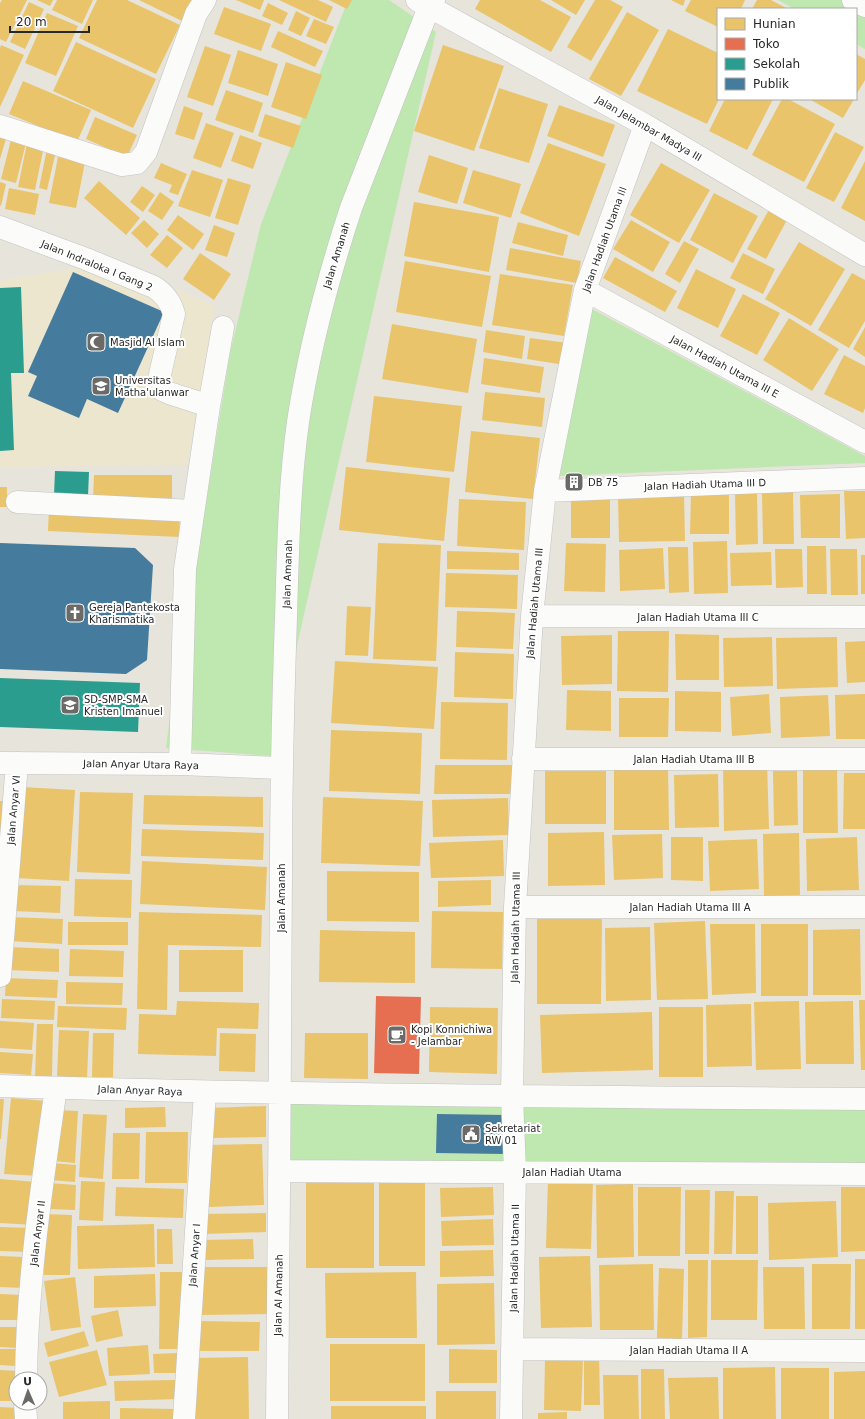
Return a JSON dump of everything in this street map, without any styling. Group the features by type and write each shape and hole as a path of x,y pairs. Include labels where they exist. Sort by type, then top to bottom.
{"street":[{"path":"0,126 122,165 137,162 146,152 196,14 205,0"},
{"path":"853,0 865,6"},
{"name":"Jalan Jelambar Madya III","path":"427,2 645,125 865,254"},
{"name":"Jalan Amanah","path":"280,1171 281,768 289,517 294,452 306,377 323,300 351,208 427,2"},
{"name":"Jalan Hadiah Utama III","path":"512,1097 514,907 532,616 544,491 585,290 645,125"},
{"name":"Jalan Indraloka I Gang 2","path":"0,227 154,287 161,292 172,306 174,314 158,383 162,390 209,406"},
{"name":"Jalan Hadiah Utama III E","path":"585,290 865,442"},
{"path":"180,764 185,570 209,406 223,327"},
{"name":"Jalan Hadiah Utama III D","path":"544,491 865,478"},
{"path":"17,502 194,511"},
{"name":"Jalan Hadiah Utama III C","path":"532,616 865,617"},
{"name":"Jalan Hadiah Utama III B","path":"523,759 865,759"},
{"name":"Jalan Anyar Utara Raya","path":"8,763 180,764 281,768"},
{"name":"Jalan Anyar VI","path":"0,976 8,763"},
{"name":"Jalan Hadiah Utama III A","path":"514,907 865,907"},
{"name":"Jalan Anyar Raya","path":"0,1086 205,1092 280,1092"},
{"name":"Jalan Anyar II","path":"26,1371 26,1353 35,1248 56,1088"},
{"name":"Jalan Anyar I","path":"184,1419 205,1092"},
{"path":"280,1092 512,1097 865,1098"},
{"name":"Jalan Hadiah Utama II","path":"511,1419 515,1172 512,1097"},
{"name":"Jalan Hadiah Utama","path":"280,1171 865,1174"},
{"name":"Jalan Al Amanah","path":"277,1419 280,1171"},
{"name":"Jalan Hadiah Utama II A","path":"512,1349 865,1351"}],"shaded area":[{"name":"Universitas Matha'ulanwar","path":"114,261 215,306 187,465 0,467 0,281"}],"green space":[{"path":"348,0 389,0 436,32 272,756 166,748 177,664 199,546 230,353 261,224"},
{"path":"778,0 865,0 865,49 857,45 857,8 792,8"},
{"path":"592,309 865,456 865,463 558,476"},
{"path":"289,1098 865,1099 865,1168 290,1164"}],"building: Hunian":[{"path":"2,0 27,0 6,42 0,39 0,3"},
{"path":"37,0 53,0 50,6"},
{"path":"57,0 93,0 82,24 52,10"},
{"path":"97,0 127,0 180,25 156,74 79,38"},
{"path":"139,0 192,0 182,21"},
{"path":"236,0 264,0 260,10"},
{"path":"279,0 318,0 333,7 326,22"},
{"path":"329,0 352,0 347,9"},
{"path":"480,0 540,0 571,17 551,52 475,9"},
{"path":"551,0 585,0 576,15"},
{"path":"595,0 610,0 623,7 591,61 567,47"},
{"path":"671,0 685,0 683,6"},
{"path":"691,0 745,0 741,8 717,8 717,27 685,11"},
{"path":"757,0 771,0 786,8 753,8"},
{"path":"29,2 44,9 25,49 10,42"},
{"path":"268,3 288,13 282,25 262,16"},
{"path":"224,7 271,24 261,51 214,34"},
{"path":"296,11 310,18 301,36 288,30"},
{"path":"627,12 659,30 621,96 589,79"},
{"path":"47,13 78,26 56,76 25,63"},
{"path":"314,19 334,27 326,44 306,36"},
{"path":"668,29 717,53 717,100 719,100 707,124 637,91"},
{"path":"278,31 323,51 315,67 271,47"},
{"path":"76,42 156,79 133,128 53,91"},
{"path":"1,45 24,55 0,107 0,48"},
{"path":"443,45 504,66 474,151 414,131"},
{"path":"205,46 231,55 213,106 187,97"},
{"path":"238,50 278,64 268,96 228,83"},
{"path":"857,55 865,59 865,80 857,93"},
{"path":"286,62 322,75 306,119 271,107"},
{"path":"23,81 91,110 77,142 9,114"},
{"path":"499,88 548,104 529,163 479,148"},
{"path":"226,90 263,103 253,133 215,120"},
{"path":"724,100 772,100 747,150 709,131"},
{"path":"781,100 790,100 835,124 804,182 752,155"},
{"path":"811,100 853,100 843,118"},
{"path":"559,105 615,125 603,157 547,136"},
{"path":"184,106 203,113 194,140 175,134"},
{"path":"265,114 301,126 293,148 258,136"},
{"path":"95,117 137,135 127,157 86,139"},
{"path":"206,123 234,133 221,168 193,158"},
{"path":"0,130 8,132 0,159"},
{"path":"13,132 28,135 16,183 1,179"},
{"path":"835,132 864,147 834,202 806,188"},
{"path":"240,135 262,143 253,169 231,161"},
{"path":"27,143 44,146 35,190 18,187"},
{"path":"548,143 606,164 579,236 520,213"},
{"path":"47,149 56,151 47,190 39,188"},
{"path":"429,155 468,168 457,204 418,192"},
{"path":"58,157 85,162 76,208 49,203"},
{"path":"865,161 865,221 841,208"},
{"path":"161,163 187,174 178,195 169,192 172,185 154,178"},
{"path":"661,163 710,190 679,243 630,215"},
{"path":"192,170 223,180 210,217 178,206"},
{"path":"473,170 521,184 511,218 463,203"},
{"path":"228,178 251,185 238,225 215,218"},
{"path":"99,181 140,218 126,235 84,198"},
{"path":"0,182 6,184 1,206 0,205"},
{"path":"142,186 155,195 143,212 130,202"},
{"path":"9,188 39,194 35,215 5,209"},
{"path":"160,192 174,202 162,220 148,211"},
{"path":"714,193 758,216 733,263 690,240"},
{"path":"414,202 499,217 489,272 404,256"},
{"path":"771,206 789,216 766,259 747,249"},
{"path":"178,215 204,234 193,250 167,230"},
{"path":"144,220 159,234 147,248 131,233"},
{"path":"631,220 670,242 653,272 613,249"},
{"path":"518,222 568,235 563,256 512,243"},
{"path":"214,225 235,233 227,257 205,250"},
{"path":"167,235 183,248 167,268 150,255"},
{"path":"684,241 699,249 680,283 665,274"},
{"path":"799,242 845,269 811,326 765,299"},
{"path":"510,248 581,261 577,283 506,270"},
{"path":"200,253 231,274 214,300 183,279"},
{"path":"743,253 775,269 763,294 730,278"},
{"path":"615,257 677,291 665,312 603,278"},
{"path":"405,261 491,276 482,327 396,312"},
{"path":"696,269 736,289 718,328 677,308"},
{"path":"852,273 865,280 865,321 849,348 818,330"},
{"path":"500,274 573,285 564,336 492,325"},
{"path":"743,294 780,313 757,355 720,336"},
{"path":"789,318 839,349 812,391 763,360"},
{"path":"392,324 477,339 468,393 382,379"},
{"path":"865,327 865,357 853,349"},
{"path":"486,330 525,336 522,359 483,352"},
{"path":"530,338 568,343 565,365 527,359"},
{"path":"844,355 865,366 865,408 863,413 824,394"},
{"path":"484,358 544,367 540,393 481,384"},
{"path":"485,392 545,398 542,427 482,420"},
{"path":"374,396 462,406 454,472 366,462"},
{"path":"471,431 540,438 533,499 465,492"},
{"path":"346,467 450,478 444,541 339,530"},
{"path":"94,475 172,475 172,501 93,500"},
{"path":"0,487 7,487 7,507 0,507"},
{"path":"844,491 865,491 865,538 846,539"},
{"path":"757,492 758,544 736,545 735,493"},
{"path":"793,492 794,544 763,544 762,493"},
{"path":"691,493 729,493 729,534 690,534"},
{"path":"684,494 685,541 619,542 618,496"},
{"path":"840,494 840,538 801,538 800,495"},
{"path":"571,496 610,496 610,538 571,538"},
{"path":"459,499 526,502 524,550 457,546"},
{"path":"49,508 180,514 179,537 48,531"},
{"path":"727,541 728,593 694,594 693,542"},
{"path":"378,543 441,545 436,661 373,659"},
{"path":"566,543 606,544 605,592 564,591"},
{"path":"807,546 826,546 827,594 807,594"},
{"path":"668,547 688,547 689,592 669,593"},
{"path":"663,548 665,589 620,591 619,550"},
{"path":"775,549 802,549 803,587 776,588"},
{"path":"830,549 857,549 858,595 831,595"},
{"path":"447,551 519,553 519,570 447,569"},
{"path":"771,552 772,585 731,586 730,553"},
{"path":"861,555 865,555 865,594 861,594"},
{"path":"446,573 518,575 517,609 445,607"},
{"path":"347,606 371,607 368,656 345,655"},
{"path":"457,611 515,613 513,649 456,647"},
{"path":"618,631 669,631 668,692 617,691"},
{"path":"675,634 719,635 719,680 676,680"},
{"path":"612,635 612,684 562,685 561,636"},
{"path":"772,637 773,686 724,687 723,638"},
{"path":"837,637 838,687 777,689 776,638"},
{"path":"865,641 865,682 847,683 845,642"},
{"path":"455,652 514,654 513,699 454,697"},
{"path":"335,661 438,667 434,729 331,723"},
{"path":"567,690 611,691 611,731 566,730"},
{"path":"675,691 721,692 721,732 675,731"},
{"path":"769,694 771,733 732,736 730,697"},
{"path":"865,694 865,739 836,739 835,695"},
{"path":"828,695 830,736 781,738 780,697"},
{"path":"619,698 669,698 668,737 619,737"},
{"path":"441,702 508,703 507,760 440,759"},
{"path":"331,730 422,733 420,794 329,791"},
{"path":"767,762 769,829 724,831 723,763"},
{"path":"435,765 512,765 512,794 434,794"},
{"path":"668,767 669,830 614,830 614,768"},
{"path":"837,767 838,833 803,833 803,768"},
{"path":"545,771 606,771 606,824 545,824"},
{"path":"773,771 797,771 798,825 774,826"},
{"path":"844,773 865,773 865,829 843,829"},
{"path":"718,774 719,827 675,828 674,775"},
{"path":"22,787 75,790 69,881 16,878"},
{"path":"80,792 133,793 130,874 77,872"},
{"path":"144,795 263,797 263,827 143,824"},
{"path":"323,797 423,801 420,866 321,863"},
{"path":"508,798 509,835 433,837 432,800"},
{"path":"0,801 4,801 0,843"},
{"path":"142,829 264,833 263,860 141,856"},
{"path":"604,832 605,885 548,886 548,833"},
{"path":"799,833 800,895 764,896 763,834"},
{"path":"662,834 663,878 614,880 612,835"},
{"path":"671,837 703,837 703,881 671,880"},
{"path":"857,837 859,890 807,891 806,839"},
{"path":"757,839 759,889 710,891 708,841"},
{"path":"503,840 504,876 431,878 429,843"},
{"path":"142,861 267,867 265,910 140,904"},
{"path":"327,871 419,872 419,922 327,921"},
{"path":"75,879 132,880 131,918 74,916"},
{"path":"491,880 491,905 438,907 438,881"},
{"path":"14,885 61,886 60,913 13,911"},
{"path":"432,911 503,912 502,969 431,968"},
{"path":"139,912 262,915 261,947 168,945 167,1010 137,1009"},
{"path":"9,917 63,919 62,944 9,941"},
{"path":"537,919 602,919 601,1004 537,1004"},
{"path":"705,921 708,999 657,1000 654,923"},
{"path":"68,922 128,922 128,945 68,945"},
{"path":"710,924 755,924 756,993 712,995"},
{"path":"761,924 808,924 808,996 761,996"},
{"path":"650,927 651,1000 606,1001 605,928"},
{"path":"860,929 861,995 813,995 813,930"},
{"path":"320,930 415,932 415,983 319,982"},
{"path":"8,947 59,949 59,972 7,970"},
{"path":"70,949 124,951 123,977 69,976"},
{"path":"179,950 243,950 243,992 179,992"},
{"path":"6,978 58,980 57,998 5,996"},
{"path":"66,982 123,983 122,1005 66,1004"},
{"path":"2,999 55,1001 54,1020 1,1018"},
{"path":"859,1000 865,1000 865,1070 861,1070"},
{"path":"177,1001 259,1003 258,1029 217,1028 216,1056 138,1054 139,1014 176,1015"},
{"path":"799,1001 801,1069 756,1070 754,1002"},
{"path":"853,1001 854,1064 806,1064 805,1002"},
{"path":"751,1004 752,1066 707,1067 706,1005"},
{"path":"58,1006 127,1008 126,1030 57,1027"},
{"path":"430,1007 498,1008 497,1074 429,1072"},
{"path":"659,1007 703,1007 703,1077 659,1077"},
{"path":"652,1012 653,1070 542,1073 540,1015"},
{"path":"0,1021 34,1023 32,1050 0,1048"},
{"path":"37,1024 53,1024 52,1077 35,1077"},
{"path":"59,1030 89,1031 87,1078 57,1077"},
{"path":"93,1033 114,1033 113,1077 92,1077"},
{"path":"220,1033 256,1034 255,1072 219,1071"},
{"path":"305,1033 368,1033 368,1079 304,1078"},
{"path":"0,1052 33,1054 31,1075 0,1073"},
{"path":"11,1098 46,1101 40,1176 4,1174"},
{"path":"0,1099 4,1099 1,1139 0,1139"},
{"path":"266,1106 266,1137 210,1138 209,1108"},
{"path":"165,1107 166,1127 125,1128 125,1108"},
{"path":"57,1110 78,1111 75,1163 54,1161"},
{"path":"83,1114 107,1115 103,1179 79,1177"},
{"path":"146,1132 188,1132 187,1183 145,1183"},
{"path":"113,1133 140,1133 139,1179 112,1179"},
{"path":"262,1144 264,1205 209,1207 206,1145"},
{"path":"51,1163 76,1165 75,1182 50,1180"},
{"path":"0,1179 37,1182 34,1225 0,1223"},
{"path":"548,1179 593,1180 591,1249 546,1248"},
{"path":"81,1181 105,1182 103,1221 79,1220"},
{"path":"306,1181 374,1181 374,1268 306,1268"},
{"path":"379,1181 425,1181 425,1266 379,1266"},
{"path":"49,1183 76,1185 75,1210 48,1209"},
{"path":"633,1184 634,1257 597,1258 596,1185"},
{"path":"116,1187 184,1189 183,1218 115,1216"},
{"path":"493,1187 494,1215 441,1217 440,1188"},
{"path":"638,1187 681,1187 680,1256 638,1256"},
{"path":"841,1187 865,1187 865,1251 841,1252"},
{"path":"685,1190 710,1190 709,1254 685,1254"},
{"path":"715,1191 734,1191 732,1254 714,1254"},
{"path":"736,1196 758,1196 758,1254 736,1254"},
{"path":"836,1201 838,1257 769,1260 768,1203"},
{"path":"266,1213 266,1232 202,1234 202,1214"},
{"path":"45,1214 72,1215 70,1275 44,1275"},
{"path":"493,1219 494,1245 442,1246 441,1221"},
{"path":"154,1224 155,1267 78,1269 77,1226"},
{"path":"0,1227 30,1228 30,1252 0,1251"},
{"path":"157,1229 172,1229 173,1264 157,1264"},
{"path":"253,1239 254,1259 201,1260 201,1240"},
{"path":"493,1250 494,1276 440,1277 440,1251"},
{"path":"0,1256 25,1257 24,1288 0,1287"},
{"path":"590,1256 592,1327 541,1328 539,1257"},
{"path":"855,1259 865,1259 865,1329 855,1329"},
{"path":"688,1260 708,1260 707,1337 688,1338"},
{"path":"711,1260 758,1260 757,1320 711,1320"},
{"path":"653,1264 654,1330 600,1330 599,1265"},
{"path":"812,1264 851,1264 850,1329 812,1329"},
{"path":"200,1267 267,1267 267,1314 200,1315"},
{"path":"763,1267 804,1267 805,1329 764,1329"},
{"path":"659,1268 684,1269 682,1339 657,1338"},
{"path":"160,1272 183,1272 182,1349 159,1349"},
{"path":"416,1272 417,1338 326,1338 325,1273"},
{"path":"155,1274 156,1306 94,1308 94,1276"},
{"path":"75,1277 81,1327 51,1331 44,1281"},
{"path":"494,1283 495,1344 437,1345 437,1284"},
{"path":"0,1294 22,1295 21,1320 0,1320"},
{"path":"118,1310 123,1336 96,1342 91,1316"},
{"path":"196,1321 260,1322 259,1351 196,1351"},
{"path":"0,1327 19,1327 18,1348 0,1347"},
{"path":"84,1331 89,1346 48,1357 44,1343"},
{"path":"330,1344 425,1344 425,1401 330,1401"},
{"path":"148,1345 150,1374 109,1376 107,1348"},
{"path":"0,1349 16,1349 16,1366 0,1365"},
{"path":"449,1349 497,1350 497,1383 449,1383"},
{"path":"97,1350 107,1385 59,1397 49,1362"},
{"path":"178,1353 179,1373 154,1373 153,1354"},
{"path":"584,1353 599,1353 600,1405 584,1405"},
{"path":"248,1357 249,1419 195,1419 194,1358"},
{"path":"545,1359 583,1360 581,1411 544,1410"},
{"path":"775,1367 776,1419 723,1419 723,1368"},
{"path":"781,1368 829,1368 829,1419 781,1419"},
{"path":"641,1369 664,1369 665,1419 641,1419"},
{"path":"0,1370 19,1371 8,1371 8,1401 0,1401"},
{"path":"865,1371 865,1419 834,1419 834,1372"},
{"path":"603,1375 638,1375 639,1419 604,1419"},
{"path":"718,1377 719,1419 670,1419 668,1378"},
{"path":"176,1380 177,1399 115,1401 114,1381"},
{"path":"436,1391 496,1391 496,1419 436,1419"},
{"path":"110,1401 110,1419 63,1419 63,1402"},
{"path":"331,1406 426,1406 426,1419 331,1419"},
{"path":"0,1407 8,1407 8,1411 18,1411 18,1419 0,1419"},
{"path":"120,1408 175,1409 175,1419 120,1419"},
{"path":"567,1412 567,1419 538,1419 538,1413"}],"building: Toko":[{"name":"Kopi Konnichiwa - Jelambar","path":"376,996 421,997 419,1074 374,1073"}],"building: Sekolah":[{"path":"21,287 24,373 11,373 14,450 0,451 0,288"},
{"path":"55,471 89,472 88,496 54,495"},
{"name":"SD-SMP-SMA Kristen Imanuel","path":"0,678 140,683 138,732 0,727"}],"building: Publik":[{"name":"Masjid Al Islam","path":"73,272 164,312 118,413 87,399 79,418 28,396 37,376 28,372"},
{"name":"Gereja Pantekosta Kharismatika","path":"0,543 135,548 153,565 147,660 126,674 0,669"},
{"name":"Sekretariat RW 01","path":"437,1114 506,1115 505,1154 436,1153"}],"place":[{"name":"Masjid Al Islam","path":"96,342"},
{"name":"Universitas Matha'ulanwar","path":"101,386"},
{"name":"DB 75","path":"574,482"},
{"name":"Gereja Pantekosta Kharismatika","path":"75,613"},
{"name":"SD-SMP-SMA Kristen Imanuel","path":"70,705"},
{"name":"Kopi Konnichiwa - Jelambar","path":"397,1035"},
{"name":"Sekretariat RW 01","path":"471,1134"}]}
